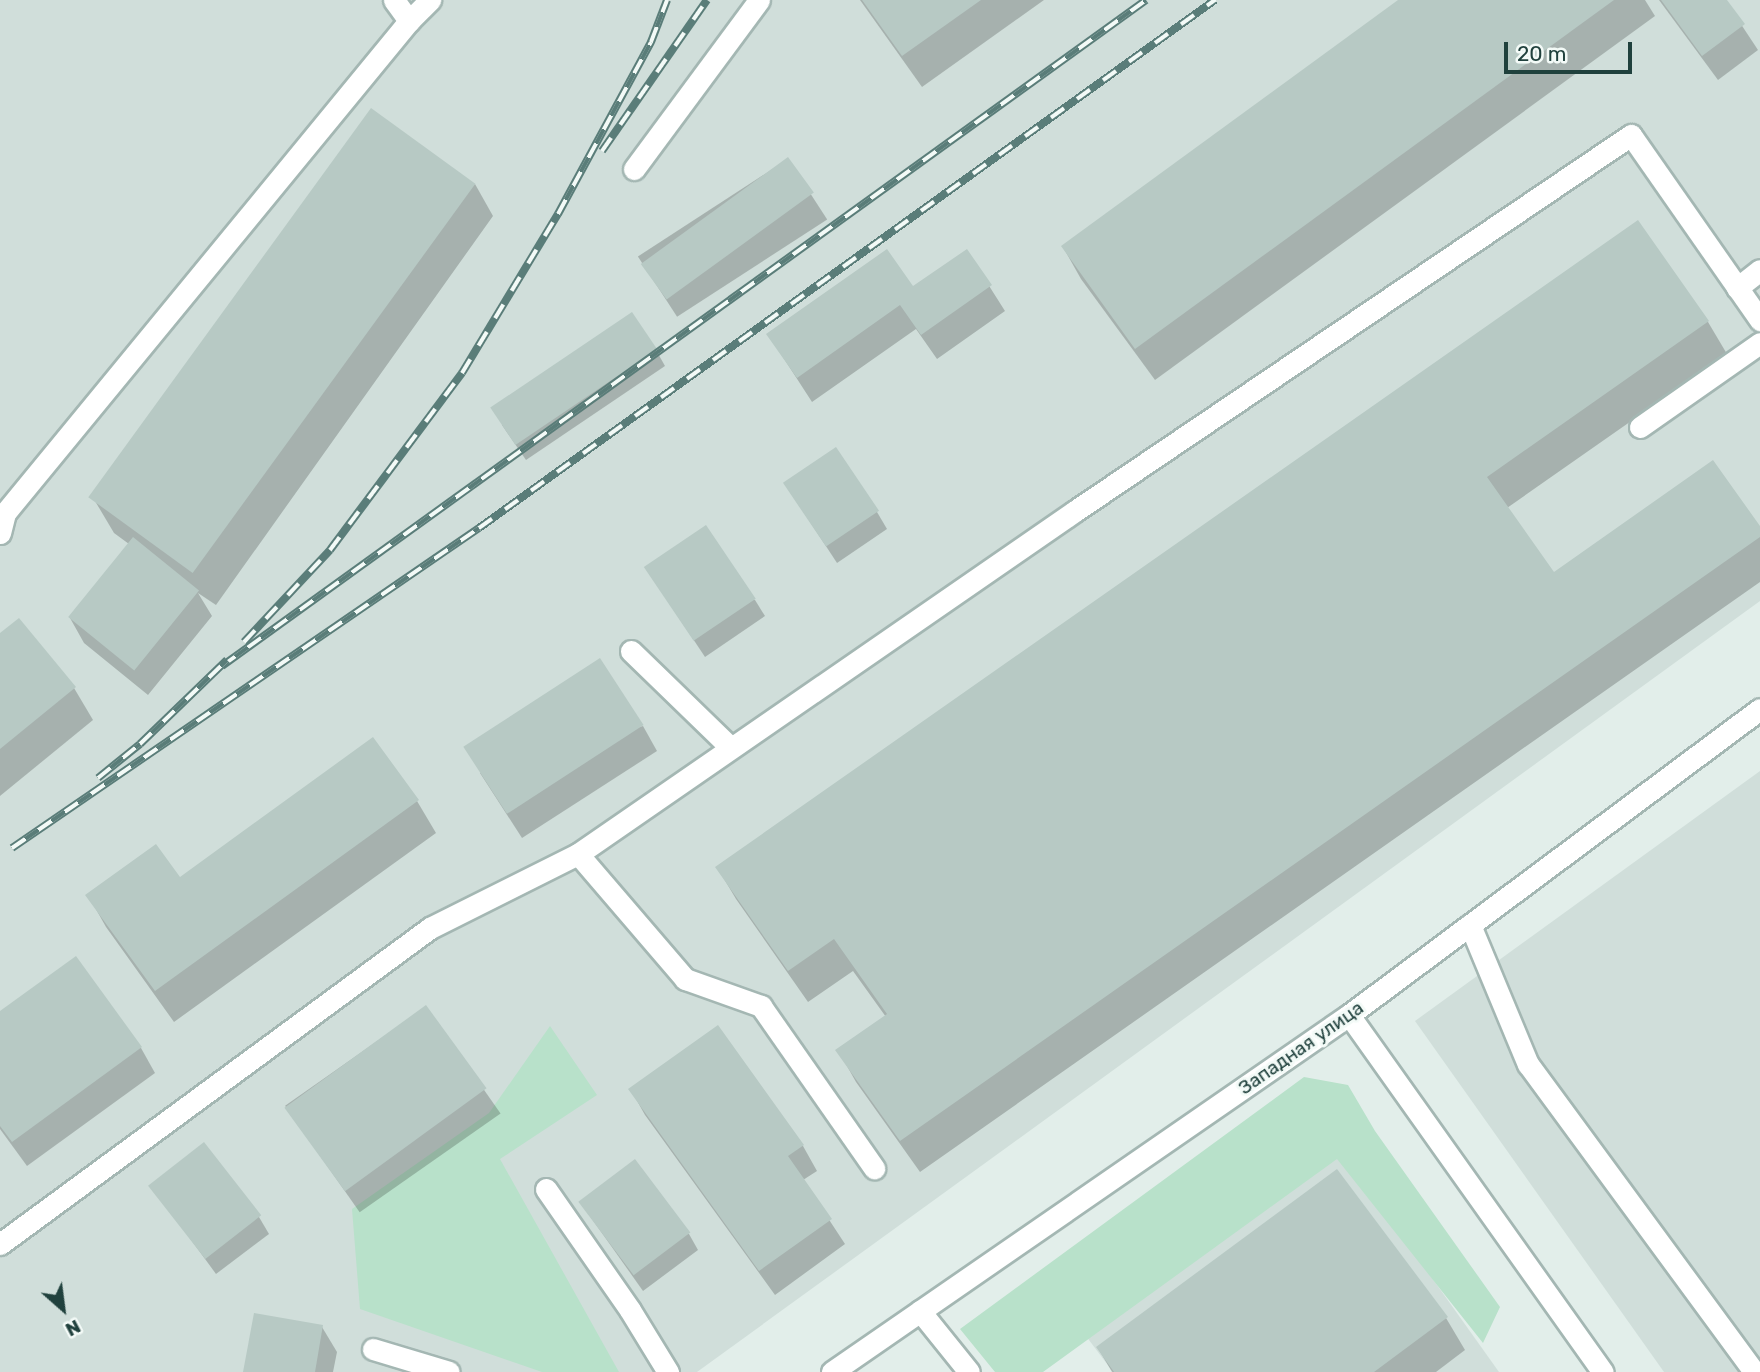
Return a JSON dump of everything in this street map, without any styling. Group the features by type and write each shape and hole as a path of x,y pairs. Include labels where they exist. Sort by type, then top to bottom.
{"street":[{"path":"394,0 409,21"},
{"path":"2,518 409,21 430,0"},
{"path":"634,169 759,0"},
{"path":"0,1244 430,928 578,854 1631,135 1760,320"},
{"path":"1737,288 1760,270"},
{"path":"1640,427 1760,343"},
{"path":"631,651 731,748"},
{"name":"Западная улица","path":"832,1372 1349,1015 1760,709"},
{"path":"578,854 685,979 761,1006 874,1168"},
{"path":"1470,925 1528,1064 1754,1372"},
{"path":"1349,1015 1603,1372"},
{"path":"547,1189 630,1310 668,1372"},
{"path":"920,1311 969,1372"},
{"path":"373,1349 449,1372"}],"shaded area":[{"path":"0,0 1760,0 1760,601 697,1372 0,1372"},
{"path":"1760,771 1760,1372 1664,1372 1415,1021"},
{"path":"1340,1149 1499,1372 1113,1372 1083,1332"}],"green space":[{"path":"550,1026 597,1095 500,1159 619,1372 542,1372 360,1309 352,1209 489,1113"},
{"path":"1304,1077 1348,1085 1375,1131 1500,1307 1483,1343 1337,1159 1043,1372 995,1372 960,1329"}],"building":[{"path":"862,0 981,0 902,56"},
{"path":"1398,0 1614,0 1135,349 1061,246"},
{"path":"1661,0 1727,0 1745,24 1702,56"},
{"path":"371,108 475,184 193,573 88,497"},
{"path":"788,157 814,193 667,300 641,264"},
{"path":"1638,220 1709,321 1487,477 1554,572 1713,460 1760,526 1760,537 900,1141 835,1050 887,1014 834,939 788,971 715,867"},
{"path":"887,249 913,286 967,249 992,285 921,335 900,305 797,378 766,334"},
{"path":"632,312 657,349 515,445 490,408"},
{"path":"836,447 879,511 826,547 783,483"},
{"path":"706,525 756,599 694,641 644,567"},
{"path":"133,537 199,590 134,671 68,617"},
{"path":"19,618 76,687 0,749 0,633"},
{"path":"600,658 644,725 507,814 463,747"},
{"path":"373,737 419,800 155,991 85,895 156,844 180,877"},
{"path":"76,956 142,1047 12,1142 0,1126 0,1011"},
{"path":"426,1005 487,1088 345,1191 284,1108"},
{"path":"718,1025 804,1145 788,1156 832,1219 759,1271 628,1089"},
{"path":"204,1142 261,1215 205,1259 148,1186"},
{"path":"635,1159 690,1232 634,1275 578,1202"},
{"path":"1337,1169 1448,1317 1374,1372 1114,1372 1096,1347"},
{"path":"254,1313 323,1325 315,1372 243,1372"}],"railway":[{"path":"244,642 330,550 462,373 558,214 651,42 667,0"},
{"path":"602,151 707,0"},
{"path":"222,666 1146,0"},
{"path":"12,848 479,528 1215,0"},
{"path":"98,778 140,744 227,660"}]}
